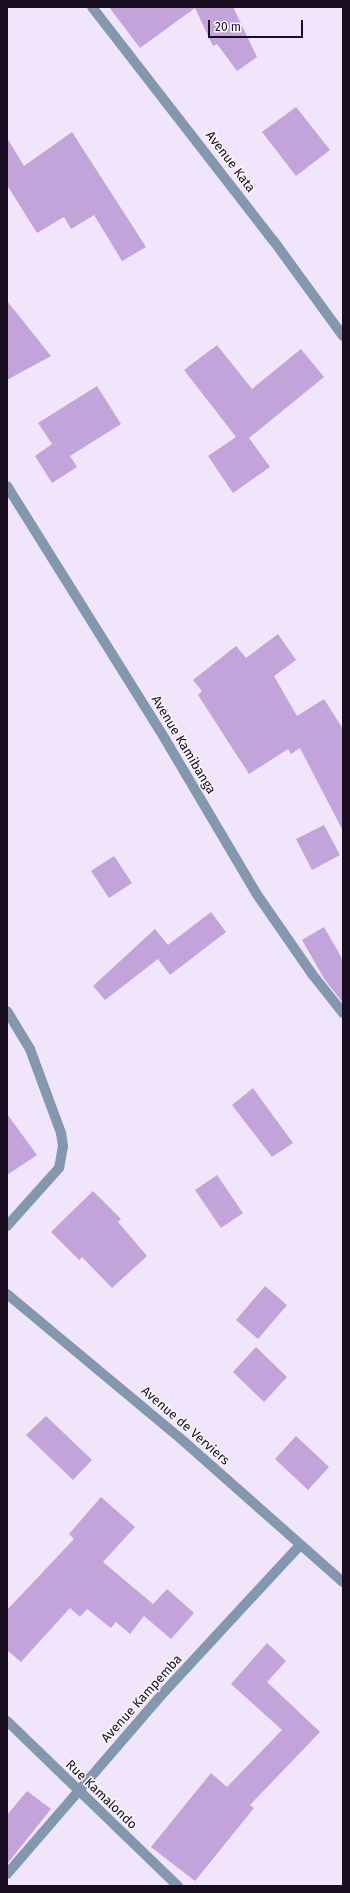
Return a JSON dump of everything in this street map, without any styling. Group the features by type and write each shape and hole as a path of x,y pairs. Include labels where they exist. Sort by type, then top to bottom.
{"street":[{"name":"Avenue Kata","path":"92,7 268,234 343,336"},
{"name":"Avenue Kamibanga","path":"7,486 165,739 256,893 312,974 343,1013"},
{"path":"7,1011 30,1049 61,1133 63,1146 59,1168 7,1226"},
{"name":"Avenue de Verviers","path":"7,1294 180,1438 343,1582"},
{"name":"Avenue Kampemba","path":"7,1874 165,1691 300,1545"},
{"name":"Rue Kamalondo","path":"7,1721 178,1886"}],"building":[{"path":"109,7 233,7 257,57 237,71 217,44 213,46 195,8 140,48"},
{"path":"296,107 330,150 296,176 262,132"},
{"path":"72,132 146,247 122,261 94,215 71,229 64,217 37,233 7,185 7,138 24,166"},
{"path":"7,301 51,356 7,380"},
{"path":"217,345 252,389 301,349 324,377 249,438 270,467 233,493 208,456 236,437 184,370"},
{"path":"97,386 121,424 70,456 77,467 52,483 35,456 52,444 38,423"},
{"path":"278,634 296,660 274,676 297,716 324,699 343,729 343,831 300,748 291,754 288,749 249,774 198,695 202,691 193,680 236,646 246,658"},
{"path":"324,825 340,855 312,870 296,839"},
{"path":"114,856 132,883 109,898 91,871"},
{"path":"211,912 226,932 170,975 158,959 105,1000 93,986 155,929 168,945"},
{"path":"324,927 343,960 343,1003 325,980 302,940"},
{"path":"253,1088 293,1143 272,1157 232,1105"},
{"path":"7,1114 37,1155 7,1175"},
{"path":"217,1175 243,1213 221,1228 195,1190"},
{"path":"93,1191 121,1219 118,1222 147,1256 112,1288 82,1257 79,1260 51,1232"},
{"path":"265,1286 287,1305 258,1339 236,1320"},
{"path":"256,1347 287,1377 264,1402 233,1372"},
{"path":"46,1416 92,1460 73,1480 26,1435"},
{"path":"296,1436 329,1467 308,1490 275,1459"},
{"path":"101,1497 135,1527 103,1562 153,1604 167,1589 194,1613 171,1639 144,1616 130,1634 116,1622 111,1628 87,1609 80,1617 70,1608 21,1662 7,1650 7,1610 74,1539 69,1534"},
{"path":"267,1643 286,1661 267,1682 320,1732 250,1805 254,1808 195,1881 151,1847 211,1773 227,1787 282,1730 231,1684"},
{"path":"27,1791 51,1809 7,1864 7,1815"}]}
